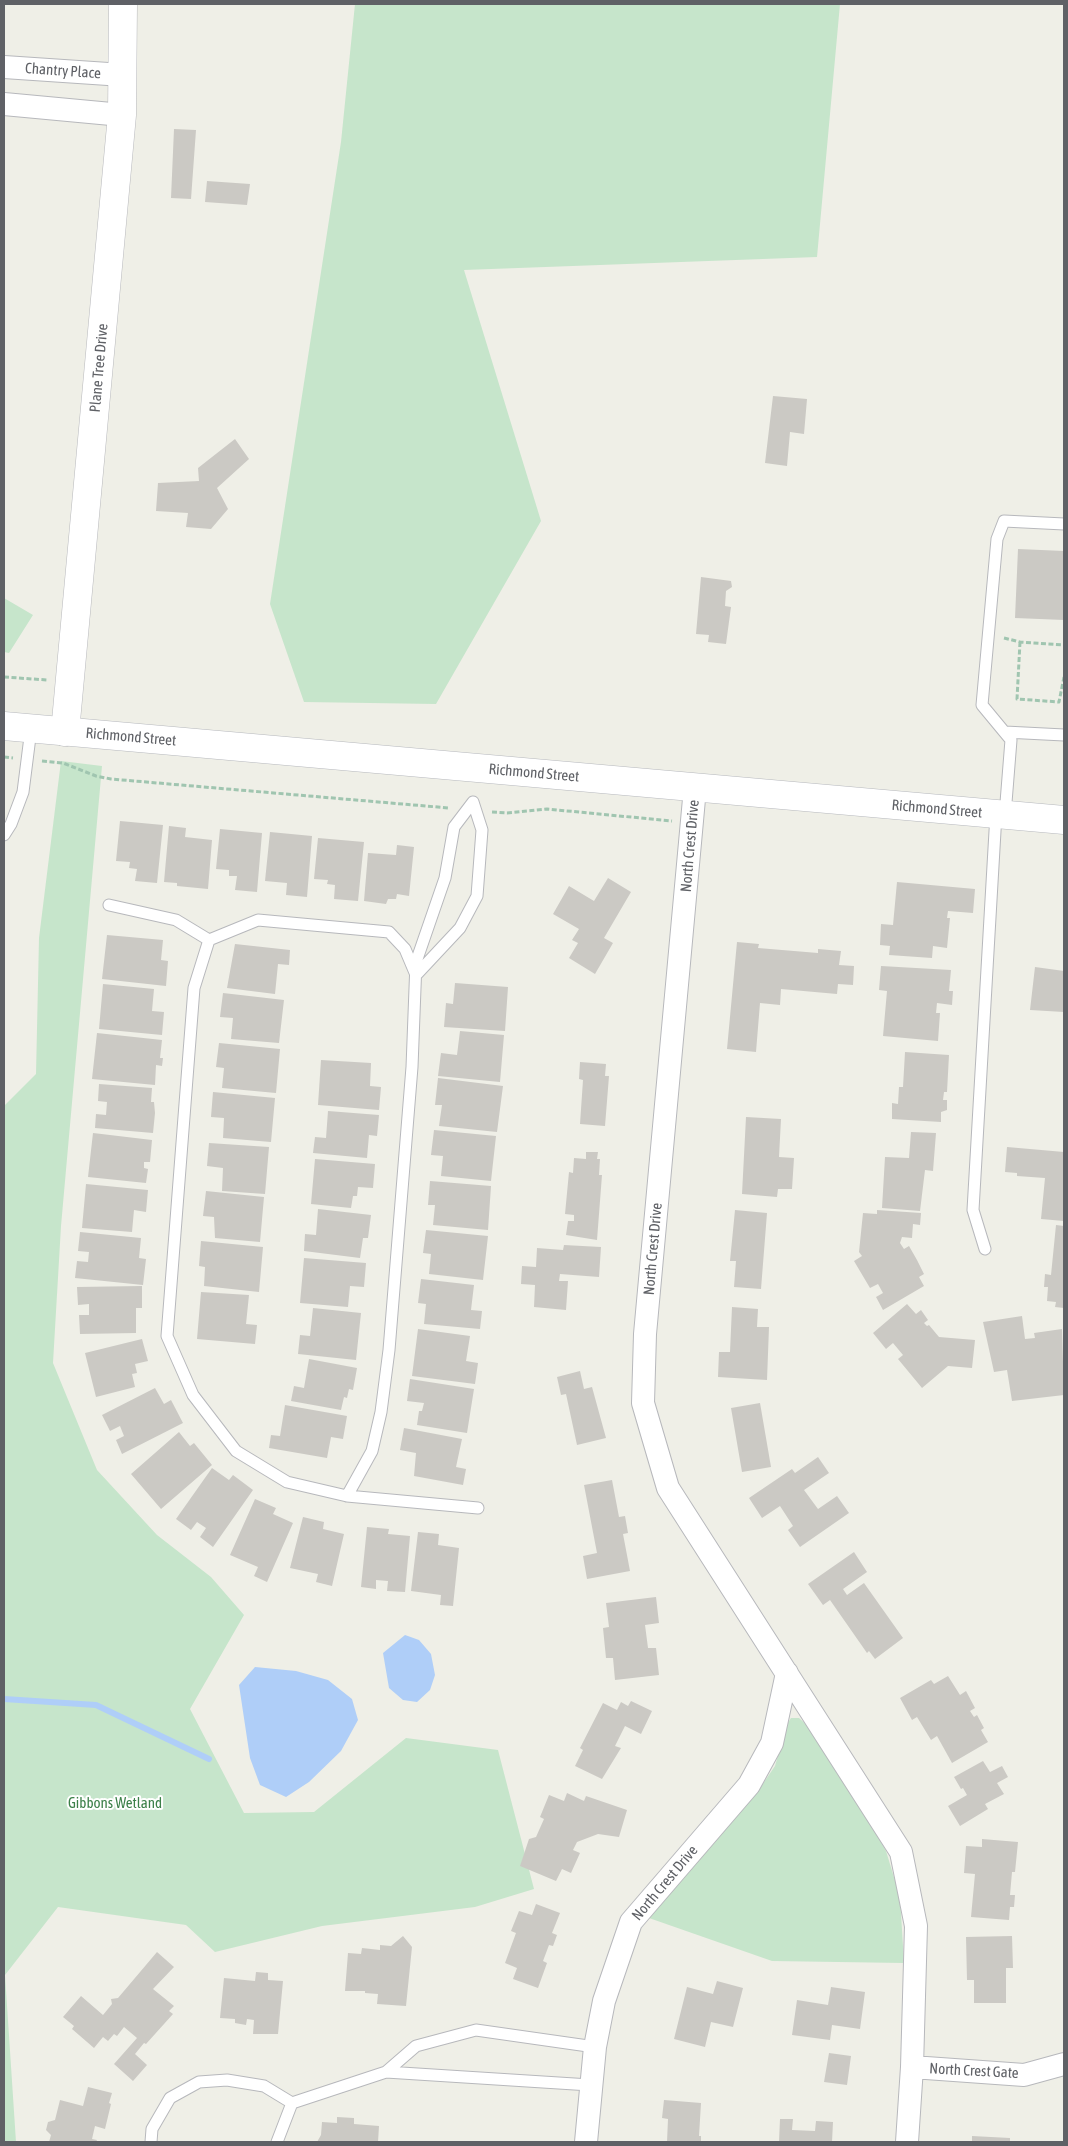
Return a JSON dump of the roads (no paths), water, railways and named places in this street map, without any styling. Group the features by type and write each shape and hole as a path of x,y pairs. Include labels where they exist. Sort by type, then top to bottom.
{"main road":[{"name":"Plane Tree Drive","path":"65,732 122,115 123,4"},
{"name":"Richmond Street","path":"4,726 1064,820"}],"street":[{"name":"Chantry Place","path":"4,67 123,75"},
{"path":"4,104 122,115"},
{"name":"North Crest Drive","path":"695,788 646,1334 642,1403 668,1488 901,1852 916,1926 912,2068 906,2142"},
{"name":"North Crest Drive","path":"586,2142 590,2085 604,2001 631,1922 749,1785 772,1743 787,1673"},
{"name":"North Crest Gate","path":"912,2068 1024,2075 1064,2064"}],"lane":[{"path":"986,1249 973,1210 1000,815 1011,740 982,704 997,540 1004,521 1064,524"},
{"path":"4,835 11,824 23,792 31,729"},
{"path":"1005,732 1064,735"},
{"path":"347,1496 372,1451 381,1412 388,1359 412,1067 416,962 445,878 454,827 471,810 482,830 477,896 460,928 416,976"},
{"path":"109,905 176,920 209,940"},
{"path":"209,940 258,920 389,932 405,950 416,976"},
{"path":"209,940 194,988 167,1336 193,1395 236,1451 287,1482 347,1496 478,1508"},
{"path":"386,2072 416,2046 476,2030 595,2047"},
{"path":"151,2142 152,2129 170,2098 199,2082 227,2080 264,2086 292,2103 386,2072 590,2085"},
{"path":"277,2142 292,2103"}],"water":[{"path":"405,1635 419,1640 431,1654 435,1675 430,1690 417,1702 403,1700 389,1688 383,1653"},
{"path":"255,1667 296,1671 328,1680 352,1699 358,1720 341,1751 309,1782 286,1797 260,1785 250,1758 239,1685"}],"waterway":[{"path":"4,1699 96,1705 209,1759"}],"park label":[{"name":"Gibbons Wetland","path":"115,1803"}]}
